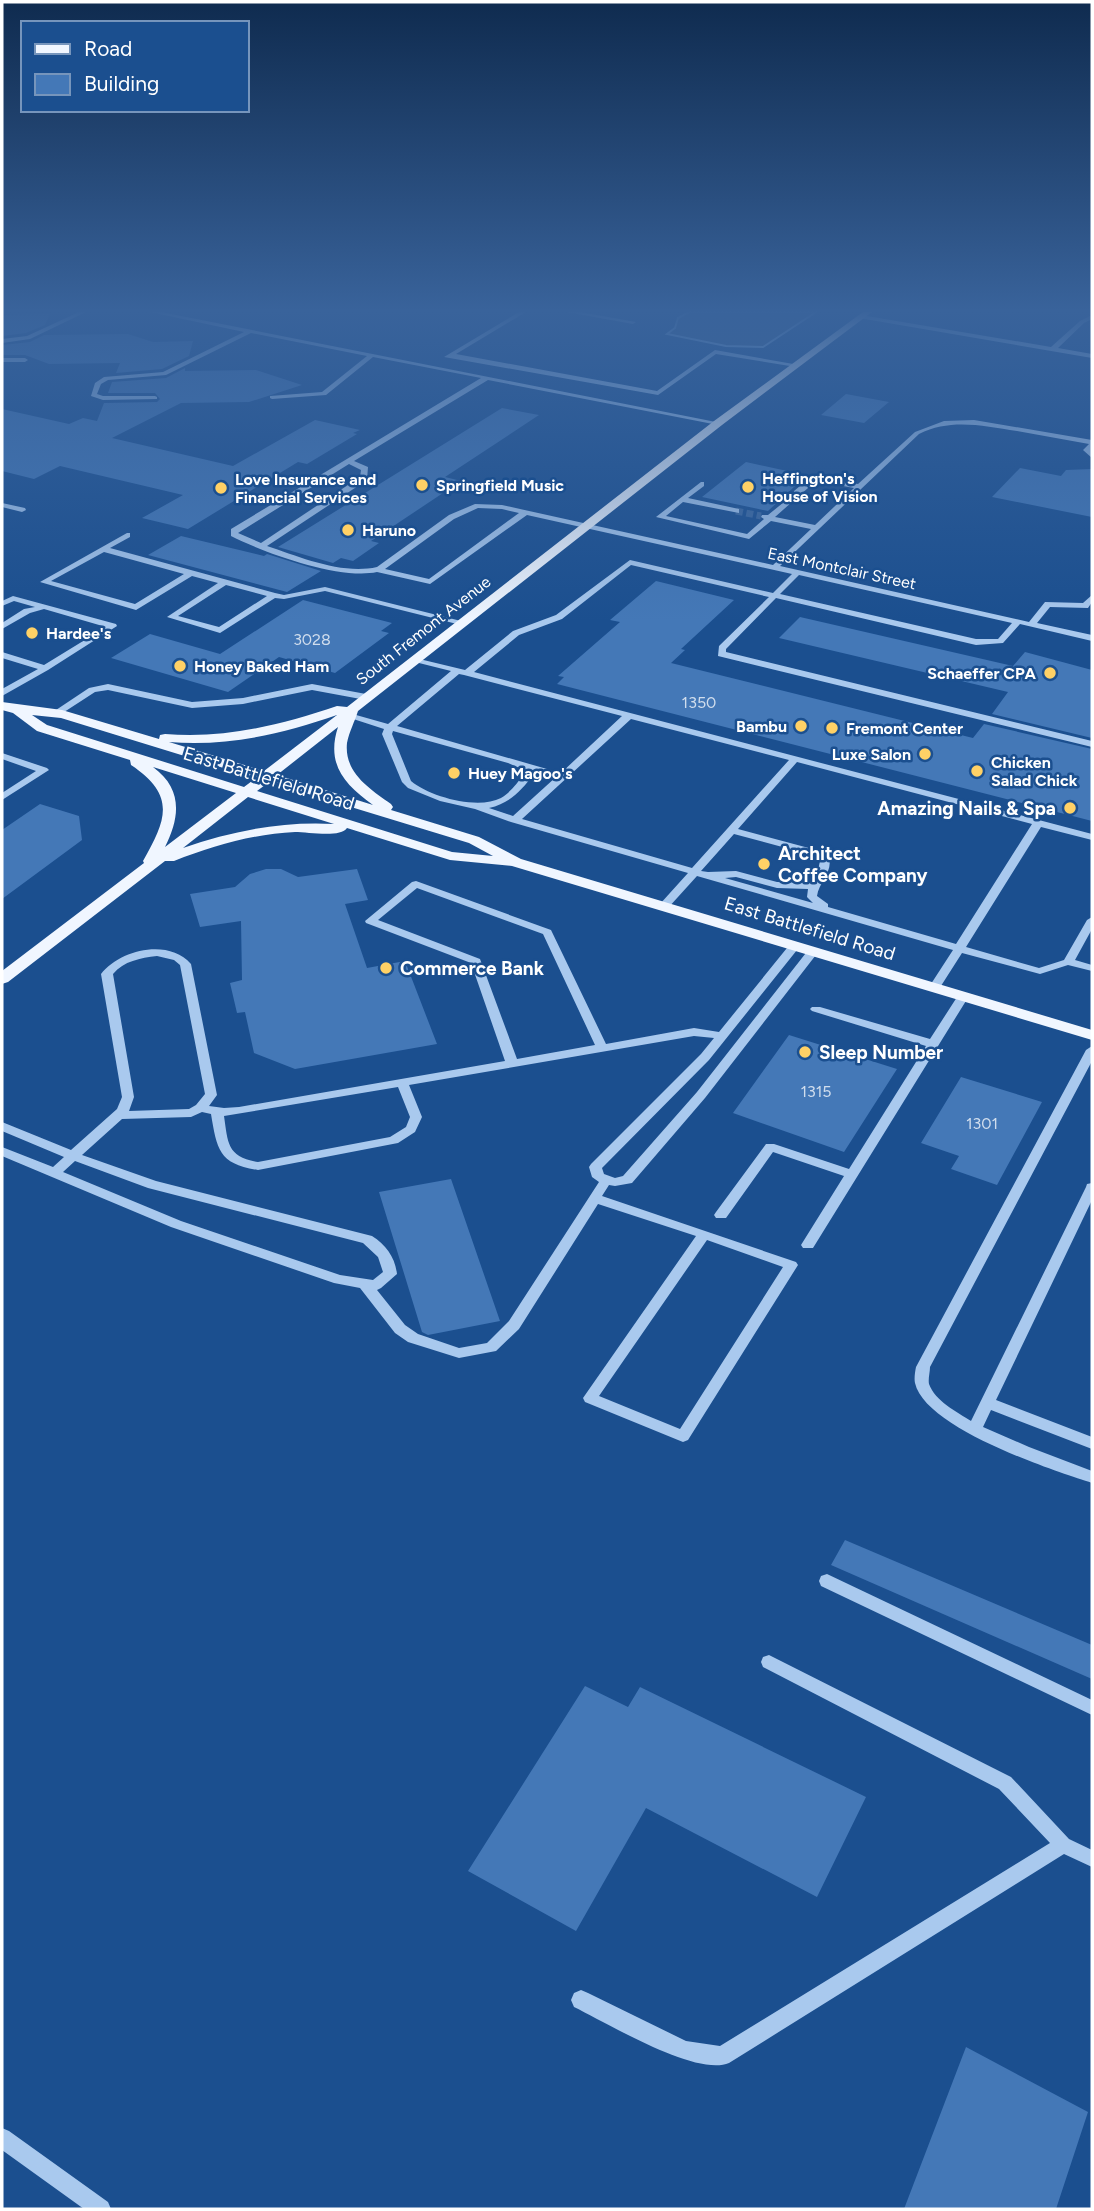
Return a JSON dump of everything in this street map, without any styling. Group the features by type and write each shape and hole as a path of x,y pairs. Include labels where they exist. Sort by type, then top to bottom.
{"main road":[{"name":"South Fremont Avenue","path":"2,979 266,777 727,415"},
{"name":"East Battlefield Road","path":"2,706 55,714 123,733 474,840 516,862 1092,1035"},
{"path":"123,733 182,740 237,739 262,735 357,706"},
{"path":"357,706 339,740 339,758 349,777 361,791 407,820"},
{"name":"East Battlefield Road","path":"17,710 42,728 450,856 516,862"},
{"path":"119,753 148,769 172,803 172,817 166,833 146,867"},
{"path":"146,867 222,839 263,831 330,828 373,832"}],"street":[{"path":"423,415 234,531 240,538 260,547 345,569 366,572 379,570 430,582 526,512"},
{"path":"683,415 718,422"},
{"path":"775,567 917,433 940,422 995,424 1092,443 1087,450 1092,456"},
{"path":"260,547 364,478 366,469 347,461"},
{"path":"797,493 814,478 860,487"},
{"path":"701,484 660,517 749,537 766,517 789,500"},
{"path":"682,499 736,511"},
{"path":"2,505 23,510"},
{"name":"East Montclair Street","path":"379,570 472,507 482,505 586,524 1092,638"},
{"path":"766,517 816,528"},
{"path":"127,535 44,582 136,607 191,573"},
{"path":"103,549 274,595 284,597 325,589 461,622"},
{"path":"1018,621 1000,642 984,643 630,562 559,617 516,633 389,728 387,734 407,782 428,793 1033,970 1040,971 1068,962 1092,968"},
{"path":"798,572 722,648 722,654 1092,744"},
{"path":"225,582 171,617 220,630 274,595"},
{"path":"1032,624 1048,604 1084,606 1092,597"},
{"path":"2,604 13,598 113,626 2,693"},
{"path":"2,626 27,611 45,607"},
{"path":"2,656 45,668"},
{"path":"414,659 1092,837"},
{"path":"55,714 92,690 108,687 192,705 234,702 312,687 357,706 389,728 562,776"},
{"path":"515,820 628,716"},
{"path":"2,756 44,770 2,797"},
{"path":"664,906 795,759"},
{"path":"478,808 502,800 524,784 529,774 526,767"},
{"path":"935,987 1038,823"},
{"path":"731,830 816,853 825,860 826,866 814,886 812,897 824,906"},
{"path":"706,876 722,873 777,885 814,886"},
{"path":"512,1063 476,961 370,921 416,884 547,932 602,1047"},
{"path":"1068,962 1092,920"},
{"path":"794,945 722,1036 674,1090 595,1167 598,1177 622,1182 635,1171 701,1095 813,951"},
{"path":"54,1173 118,1115 128,1097 107,974 122,959 166,953 175,954 185,964 211,1095 200,1108"},
{"path":"808,1245 963,996"},
{"path":"816,1009 933,1044"},
{"path":"118,1115 182,1114 200,1108 239,1111 694,1032 722,1036"},
{"path":"1092,1050 923,1367 922,1383 943,1411 974,1430 1092,1477"},
{"path":"217,1111 225,1152 238,1164 258,1166 394,1140 411,1129 416,1118 402,1082"},
{"path":"2,1126 73,1156 153,1185 367,1240 375,1244 388,1258 390,1274 381,1283 366,1286 327,1276 176,1224 2,1151"},
{"path":"721,1215 770,1147 852,1174"},
{"path":"366,1286 400,1329 413,1338 459,1353 481,1351 500,1342 514,1325 607,1180"},
{"path":"974,1430 1092,1187"},
{"path":"595,1198 704,1234 791,1265 683,1436 590,1398 704,1234"},
{"path":"988,1403 1092,1443"},
{"path":"827,1581 1092,1707"},
{"path":"769,1662 1005,1783 1063,1845 1092,1859"},
{"path":"581,2000 685,2051 722,2056 1063,1845"},
{"path":"2,2138 101,2209"}],"building":[{"path":"2,415 30,415 69,424 83,418 97,421 99,415 157,415 112,438 233,466 315,420 360,430 307,464 298,462 188,529 142,518 183,495 60,466 34,479 2,471"},
{"path":"490,415 539,415 445,477 461,481 371,541 379,543 353,561 341,558 333,563 278,547"},
{"path":"822,415 873,415 864,423"},
{"path":"746,462 807,475 768,511 702,497"},
{"path":"1020,468 1061,476 1066,470 1092,469 1092,517 992,497"},
{"path":"181,536 264,556 267,554 321,571 287,592 148,555"},
{"name":"Fremont Center","path":"656,581 734,600 681,649 685,650 671,663 973,738 984,724 1092,749 1092,821 557,684 564,677 558,676 620,622 610,620"},
{"path":"303,600 392,623 381,631 389,633 335,673 279,657 228,692 111,658 150,634 220,654"},
{"path":"800,617 1013,666 1025,652 1092,670 1092,738 992,714 1008,692 779,638"},
{"path":"40,804 79,816 82,840 2,899 2,830"},
{"name":"Commerce Bank","path":"266,869 281,869 298,877 357,869 368,900 345,904 367,968 405,961 437,1044 295,1069 254,1053 245,1012 237,1013 230,983 242,980 241,921 200,927 190,894 235,887 250,874"},
{"path":"789,1035 897,1069 844,1152 733,1113"},
{"path":"961,1077 1042,1102 997,1185 951,1169 959,1156 921,1143"},
{"path":"451,1179 500,1321 428,1335 422,1332 379,1192"},
{"path":"845,1540 1092,1645 1092,1679 831,1565"},
{"path":"585,1686 628,1707 640,1687 866,1797 817,1897 646,1808 576,1931 468,1871"},
{"path":"966,2047 1088,2112 1056,2209 904,2209"}],"tunnel":[{"path":"736,511 761,516"}],"place":[{"name":"Springfield Music","path":"422,485"},
{"name":"Heffington's House of Vision","path":"748,487"},
{"name":"Love Insurance and Financial Services","path":"221,488"},
{"name":"Haruno","path":"348,530"},
{"name":"Hardee's","path":"32,633"},
{"name":"Honey Baked Ham","path":"180,666"},
{"name":"Schaeffer CPA","path":"1050,673"},
{"name":"Bambu","path":"801,726"},
{"name":"Fremont Center","path":"832,728"},
{"name":"Luxe Salon","path":"925,754"},
{"name":"Chicken Salad Chick","path":"977,771"},
{"name":"Huey Magoo's","path":"454,773"},
{"name":"Amazing Nails & Spa","path":"1070,808"},
{"name":"Architect Coffee Company","path":"764,864"},
{"name":"Commerce Bank","path":"386,968"},
{"name":"Sleep Number","path":"805,1052"}]}
